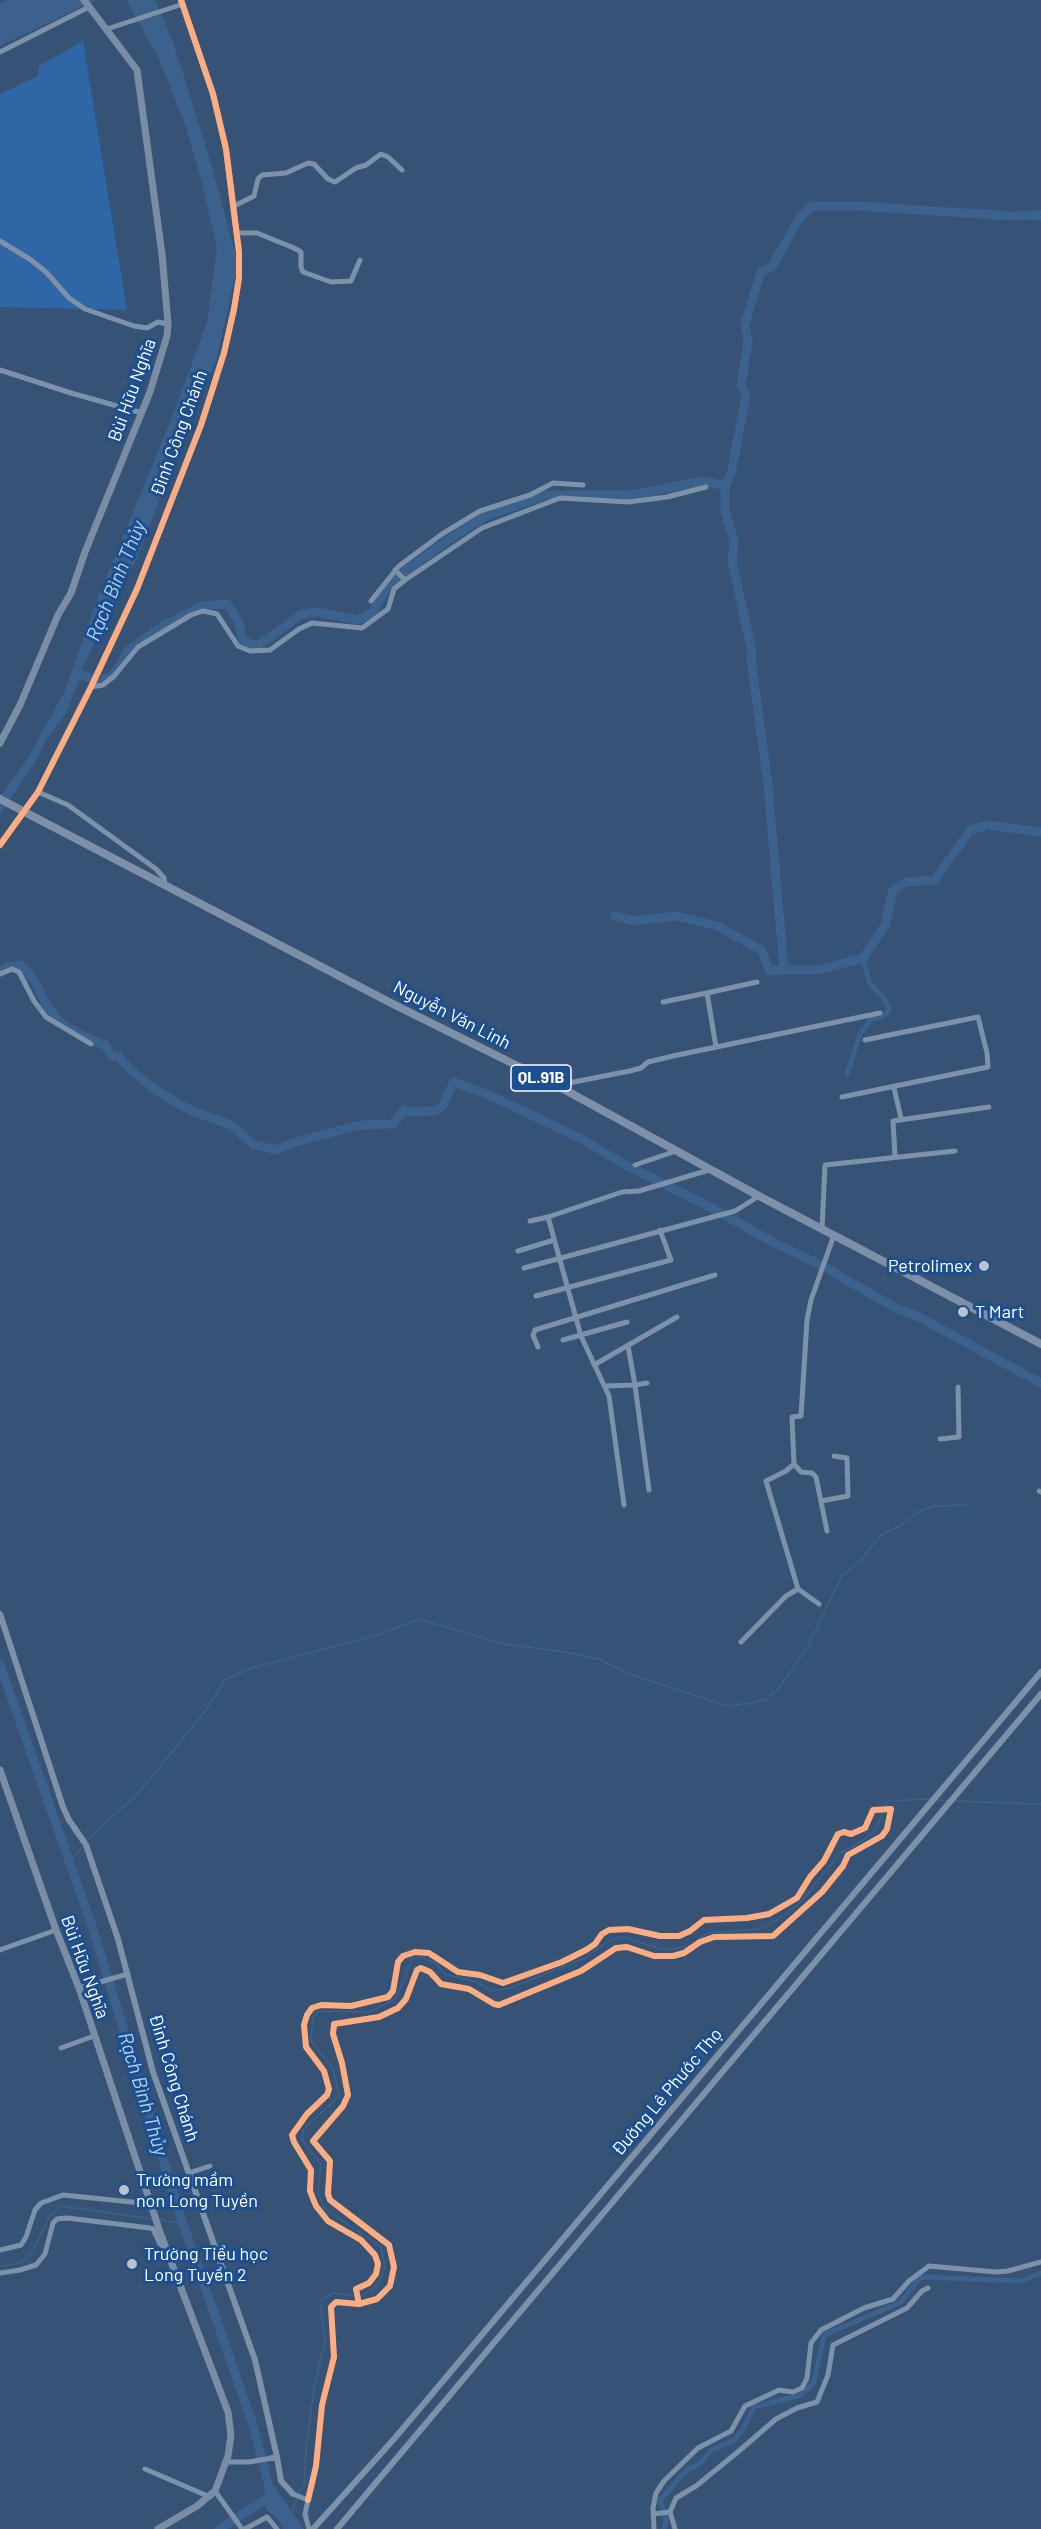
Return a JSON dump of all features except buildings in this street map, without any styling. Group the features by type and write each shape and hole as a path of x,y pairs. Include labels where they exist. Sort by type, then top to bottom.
{"highway":[{"name":"Nguyễn Văn Linh","path":"0,799 391,1003 556,1086 1041,1344"}],"main road":[{"name":"Bùi Hữu Nghĩa","path":"0,743 20,705 58,615 71,593 85,552 142,413 162,357 168,324 137,70 87,4"},
{"name":"Bùi Hữu Nghĩa","path":"0,1770 56,1930 79,1988 161,2235 168,2250"},
{"path":"158,2529 212,2494 227,2462 231,2435 228,2412 168,2250"}],"street":[{"path":"107,29 182,2"},
{"name":"Đinh Công Chánh","path":"0,845 38,792 94,682 137,589 201,425 234,309 239,278 237,233 226,149 213,94 182,2"},
{"path":"0,52 87,4"},
{"path":"234,206 254,196 258,179 262,175 288,173 305,163 314,164 328,179 335,182 381,154 388,157 402,170"},
{"path":"237,233 257,233 294,248 301,252 303,272 331,282 351,280 360,260"},
{"path":"0,241 31,260 46,272 69,298 85,309 134,326 147,328 158,322 168,324"},
{"path":"0,370 142,413"},
{"path":"371,601 396,570 442,534 480,511 530,495 553,483 583,485"},
{"path":"94,682 106,683 138,647 197,612 208,610 217,614 242,649 264,651 312,623 362,628 388,609 394,589 404,579 482,528 560,498 628,502 667,497 706,487"},
{"path":"396,570 404,579"},
{"path":"38,792 68,805 156,869 164,878 165,885"},
{"path":"0,974 12,969 19,972 34,1001 46,1017 91,1044"},
{"path":"663,1002 757,982"},
{"path":"707,993 716,1047"},
{"path":"556,1086 630,1071 648,1062 880,1013"},
{"path":"842,1097 988,1067 978,1017 865,1040"},
{"path":"894,1088 901,1118"},
{"path":"895,1156 893,1121 901,1118 989,1107"},
{"path":"635,1165 676,1151"},
{"path":"822,1229 824,1165 955,1151"},
{"path":"530,1221 622,1192 639,1191 711,1169"},
{"path":"524,1268 735,1210 759,1196"},
{"path":"548,1217 581,1336 611,1401 624,1504"},
{"path":"536,1296 671,1260 660,1230"},
{"path":"827,1532 816,1477 812,1473 801,1472 794,1464 792,1417 801,1416 807,1320 834,1235"},
{"path":"518,1251 554,1240"},
{"path":"538,1347 533,1332 715,1275"},
{"path":"594,1365 677,1317"},
{"path":"563,1340 627,1322"},
{"path":"628,1346 649,1490"},
{"path":"605,1386 647,1383"},
{"path":"940,1439 959,1437 958,1387"},
{"path":"821,1501 848,1496 848,1458 834,1456"},
{"path":"794,1464 786,1471 766,1480 766,1485 798,1589 819,1604"},
{"path":"741,1641 786,1596 798,1589"},
{"name":"Đinh Công Chánh","path":"0,1614 47,1752 63,1807 85,1843 105,1897 128,1974 153,2072 250,2345 281,2481 293,2494"},
{"name":"Đường Lê Phước Thọ","path":"311,2529 394,2439 1041,1672"},
{"name":"Đường Lê Phước Thọ","path":"337,2529 897,1868 1041,1694"},
{"path":"311,2529 304,2514 316,2466 322,2405 334,2357 331,2307 336,2302 359,2303 374,2301 383,2295 390,2284 394,2267 392,2249 387,2242 330,2200 328,2186 330,2161 313,2141 343,2106 348,2095 333,2034 334,2024 379,2017 398,2008 406,1999 417,1970 421,1968 430,1972 441,1984 469,1989 499,2005 581,1971 616,1948 627,1947 654,1956 673,1956 684,1953 700,1942 714,1937 773,1936 822,1892 843,1866 848,1855 882,1836 889,1822 891,1809 873,1810 868,1825 861,1830 851,1834 838,1834 824,1861 810,1877 797,1898 769,1914 747,1918 704,1920 679,1936 660,1936 628,1929 609,1930 586,1950 562,1962 503,1983 480,1975 458,1972 429,1953 415,1952 405,1955 398,1962 393,1991 388,1997 351,2006 321,2005 312,2008 304,2025 306,2047 324,2072 329,2089 327,2095 296,2127 293,2138 311,2170 310,2191 316,2206 328,2221 361,2240 375,2255 378,2264 376,2274 369,2283 358,2287 355,2294 359,2303"},
{"path":"885,1858 897,1868"},
{"path":"0,1950 56,1930"},
{"path":"79,1988 128,1974"},
{"path":"61,2048 94,2036"},
{"path":"189,2173 210,2166"},
{"path":"605,2189 617,2199"},
{"path":"0,2250 21,2245 35,2210 41,2203 63,2195 152,2207"},
{"path":"0,2273 36,2265 45,2254 53,2223 57,2219 67,2218 150,2228 153,2229 160,2244 168,2250"},
{"path":"654,2529 654,2497 664,2481 698,2448 731,2431 742,2408 779,2390 793,2392 802,2388 807,2378 811,2343 820,2330 864,2308 892,2300 909,2281 929,2266 1008,2271 1041,2262"},
{"path":"668,2512 676,2498 696,2486 776,2419 797,2408 817,2402 828,2375 833,2345 907,2308 922,2291 928,2288"},
{"path":"394,2439 406,2449"},
{"path":"227,2462 255,2461 275,2457"},
{"path":"145,2469 212,2494 242,2528 267,2517 277,2529"},
{"path":"293,2494 307,2500"},
{"path":"654,2514 668,2512"},
{"path":"668,2512 675,2529"}],"shaded area":[{"path":"83,41 127,310 0,307 0,94 38,76 39,66"}],"water":[{"path":"8,0 96,0 0,46 0,3"},
{"name":"Rạch Bình Thủy","path":"126,0 155,0 173,42 212,167 238,263 217,358 179,448 138,556 53,721 39,757 0,814 0,797 28,758 65,691 95,605 175,410 207,322 217,247 198,168 184,122 158,57"},
{"path":"266,2475 304,2529 283,2529 280,2521 266,2509 264,2501"}],"waterway":[{"path":"77,672 94,680 112,677 129,650 163,626 203,606 227,604 239,622 242,639 256,647 302,614 317,612 358,620 373,612 387,588 398,576 447,541 486,516 546,495 631,495 704,481 725,486 731,474 746,396 741,385 748,342 745,324 761,272 772,267 799,219 812,206 857,206 1012,216 1041,215"},
{"path":"725,486 725,511 734,541 732,561 752,652 751,659 768,785 784,970 818,970 863,958 885,925 893,890 906,882 935,880 970,830 988,825 1041,832"},
{"name":"Rạch Bình Thủy","path":"43,736 61,713 75,678"},
{"path":"615,916 633,921 677,916 717,926 762,950 769,971 784,970"},
{"path":"847,1074 860,1034 870,1020 884,1016 889,1010 884,998 869,982 863,958"},
{"path":"0,973 7,967 21,965 35,981 47,1006 60,1022 81,1035 105,1045 112,1056 118,1056 132,1071 157,1091 192,1111 231,1125 253,1144 275,1150 360,1125 393,1124 404,1110 435,1111 443,1105 454,1082 489,1095 580,1138 622,1163 712,1208 776,1244 819,1264 897,1309 915,1315 1041,1383"},
{"path":"69,1862 99,1828 136,1796 206,1710 225,1680 252,1668 381,1634 418,1619 504,1644 599,1659 632,1675 728,1706 752,1703 766,1699 778,1689 806,1650 842,1576 860,1561 881,1535 903,1524 920,1511 934,1506 966,1505"},
{"name":"Rạch Bình Thủy","path":"0,1665 91,1923 183,2224 253,2425 269,2487"},
{"path":"885,1807 887,1801 930,1799"},
{"path":"937,1800 948,1801"},
{"path":"952,1801 1041,1804"},
{"path":"696,1941 708,1933 760,1929 777,1920 801,1902 840,1853 876,1830 883,1811"},
{"path":"361,2297 378,2285 385,2267 381,2247 324,2208 318,2192 321,2164 302,2140 304,2129 339,2096 333,2068 311,2041 313,2017 319,2011 370,2012 396,1998 412,1959 420,1957 435,1963 445,1974 476,1982 491,1991 510,1988 583,1959 610,1940 623,1937 664,1950 690,1946"},
{"path":"0,2266 21,2263 33,2251 49,2217 61,2206 153,2219"},
{"path":"160,2220 183,2224"},
{"path":"664,2529 666,2519 660,2500 687,2470 701,2463 710,2451 734,2440 742,2431 754,2407 801,2395 814,2382 824,2335 901,2302 920,2277 1021,2281 1041,2273"},
{"path":"299,2494 305,2481 306,2447 314,2389 325,2341 320,2301 333,2293 356,2296"},
{"path":"292,2512 297,2499"},
{"name":"Rạch Bình Thủy","path":"219,2529 264,2501 273,2500"}],"cycle path":[{"path":"0,845 38,792 137,589 201,425 224,353 234,309 239,278 239,252 226,149 213,94 181,0"},
{"path":"308,2500 316,2466 322,2405 334,2357 331,2307 336,2302 359,2304 377,2299 390,2286 394,2267 389,2245 330,2200 328,2194 330,2161 313,2141 343,2106 348,2095 342,2063 333,2034 334,2024 379,2017 398,2008 406,1999 417,1970 421,1968 430,1972 441,1984 469,1989 499,2005 581,1971 616,1948 627,1947 654,1956 673,1956 684,1953 700,1942 714,1937 773,1936 822,1892 843,1866 848,1855 882,1836 887,1829 891,1809 873,1810 865,1828 851,1834 844,1832 838,1834 824,1861 810,1877 797,1898 769,1914 747,1918 704,1920 679,1936 660,1936 628,1929 609,1930 586,1950 562,1962 503,1983 480,1975 458,1972 429,1953 415,1952 403,1956 398,1962 393,1991 388,1997 351,2006 321,2005 312,2008 304,2025 306,2047 324,2071 329,2089 327,2095 307,2114 292,2135 311,2170 310,2191 316,2206 328,2221 361,2240 375,2255 378,2264 376,2274 369,2283 356,2289 359,2304"}],"place":[{"name":"Petrolimex","path":"984,1266"},
{"name":"T Mart","path":"963,1312"},
{"name":"Trường mầm non Long Tuyền","path":"124,2190"},
{"name":"Trường Tiểu học Long Tuyền 2","path":"132,2264"}]}
